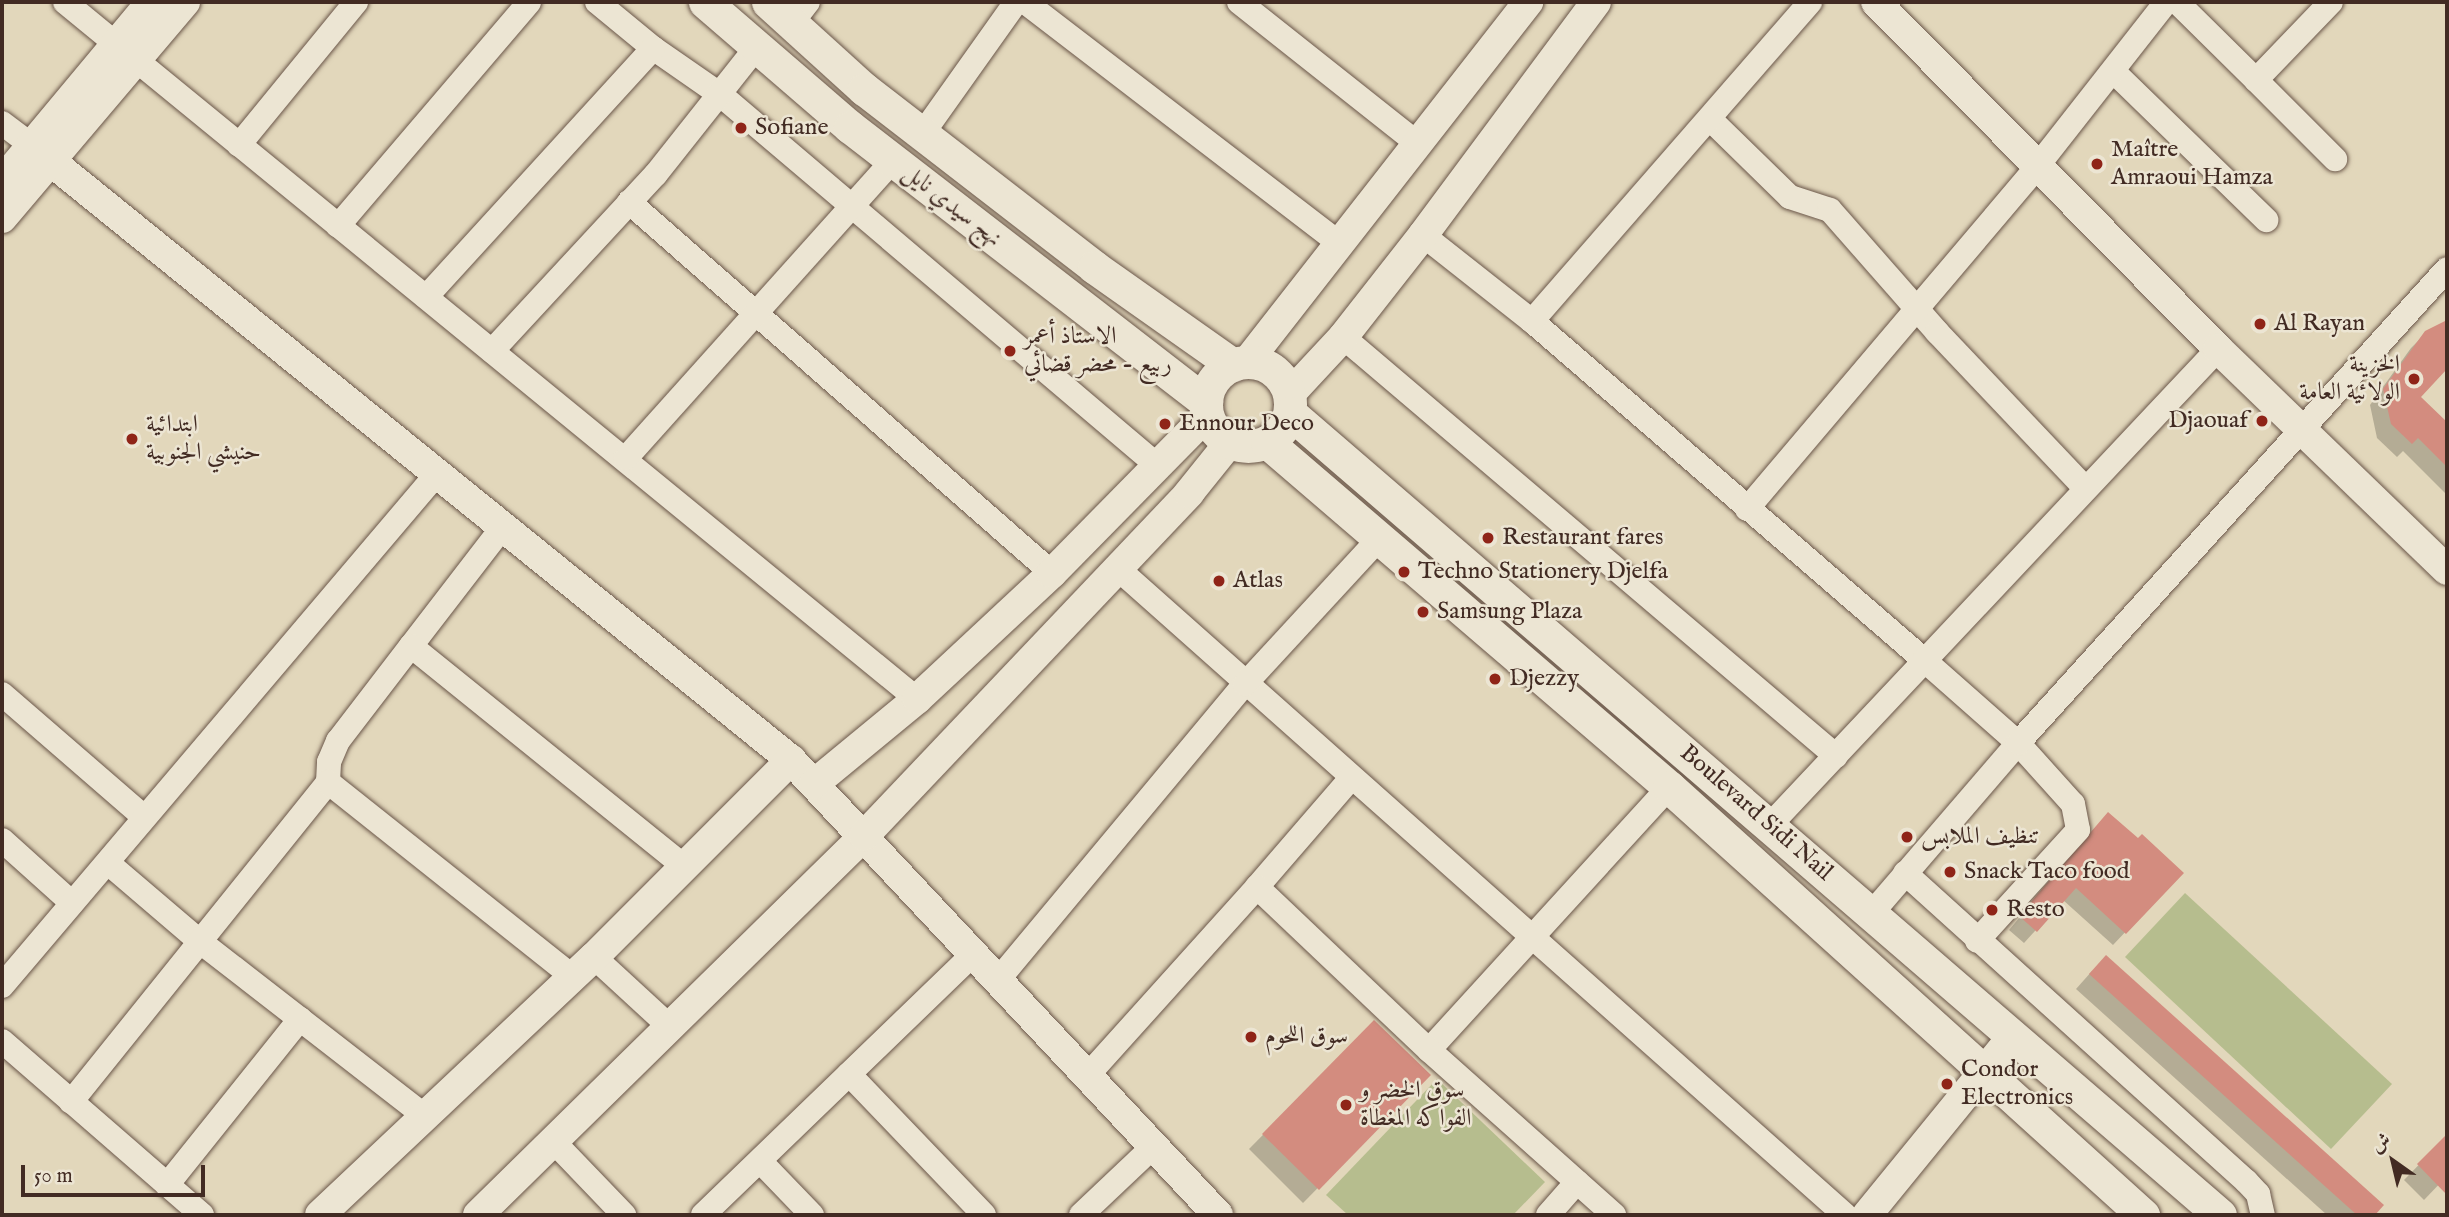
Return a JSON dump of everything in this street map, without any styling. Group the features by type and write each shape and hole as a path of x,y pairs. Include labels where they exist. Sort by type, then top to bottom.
{"main road":[{"name":"نهج سيدي نايل","path":"705,2 756,48 893,160 1207,409"},
{"name":"نهج سيدي نايل","path":"789,10 923,133 1094,267 1240,364"},
{"path":"1240,364 1269,368 1290,404 1278,435 1268,442 1242,446 1230,442 1212,426 1207,409 1214,380 1240,364"},
{"name":"Boulevard Sidi Nail","path":"1290,404 2012,1037 2220,1215"},
{"name":"Boulevard Sidi Nail","path":"1268,442 1669,787 2143,1215"}],"street":[{"path":"65,2 626,458 917,699"},
{"path":"126,52 151,2"},
{"path":"2,218 42,153 126,52 185,2"},
{"path":"239,145 356,2"},
{"path":"338,226 529,2"},
{"path":"597,2 653,48 722,96 1158,466"},
{"path":"923,133 1016,2"},
{"path":"1025,2 1342,245"},
{"path":"1239,2 1418,144"},
{"path":"1240,364 1342,245 1528,2"},
{"path":"1290,404 1423,235 1596,2"},
{"path":"1532,321 1711,120 1810,2"},
{"path":"1876,2 2218,349 2447,570"},
{"path":"1747,509 2036,167 2166,2"},
{"path":"2177,2 2335,159"},
{"path":"2256,80 2331,2"},
{"path":"426,297 653,48"},
{"path":"492,351 722,96 756,48"},
{"path":"2113,71 2266,219"},
{"path":"1711,120 1790,197 1830,210 1918,306 1937,332 2085,488"},
{"path":"2,123 435,476 791,760 1218,1215"},
{"path":"2,181 42,153"},
{"path":"626,458 893,160"},
{"path":"629,202 1052,573"},
{"path":"1423,235 1532,321 1924,660 2018,743 2073,804 2078,830 1977,941"},
{"path":"1871,914 2018,743 2447,269"},
{"path":"1343,337 1836,756"},
{"path":"1771,824 2218,349"},
{"path":"814,784 917,699 1052,573 1158,466 1207,409"},
{"path":"478,1215 555,1143 864,836 1189,493 1230,442"},
{"path":"2,986 435,476"},
{"path":"71,1102 198,940 328,782 329,762 338,741 501,529"},
{"path":"998,980 1245,684 1379,539"},
{"path":"1116,567 1845,1215"},
{"path":"411,646 684,866"},
{"path":"2,694 144,817"},
{"path":"320,1215 584,967 791,760"},
{"path":"1087,1076 1351,778"},
{"path":"328,782 670,1027"},
{"path":"1429,1050 1669,787"},
{"path":"2,840 72,902"},
{"path":"108,863 198,940 425,1116"},
{"path":"1905,873 1977,941 2246,1181 2258,1194 2263,1215"},
{"path":"1256,887 1429,1050 1614,1215"},
{"path":"703,1215 973,954"},
{"path":"167,1185 300,1020"},
{"path":"1867,1215 2012,1037"},
{"path":"2,1041 202,1215"},
{"path":"849,1074 985,1215"},
{"path":"555,1143 624,1215"},
{"path":"1081,1215 1154,1146"},
{"path":"760,1161 811,1215"},
{"path":"1548,1215 1577,1182"}],"green space":[{"path":"2185,893 2392,1084 2331,1149 2125,957"},
{"path":"1437,1079 1545,1182 1513,1215 1348,1215 1326,1195"}],"building":[{"name":"الخزينة الولائية العامة","path":"2447,320 2447,369 2421,397 2447,422 2447,467 2418,438 2412,444 2391,424 2383,389 2425,331"},
{"path":"2108,812 2138,838 2142,834 2184,873 2126,934 2076,888 2037,932 2019,916"},
{"path":"2106,955 2384,1205 2375,1215 2357,1215 2089,974"},
{"name":"سوق الخضر و الفواكه المغطاة","path":"1374,1020 1431,1075 1319,1190 1262,1134"},
{"path":"2447,1134 2447,1195 2417,1164"}],"place":[{"name":"Sofiane","path":"741,128"},
{"name":"Maître Amraoui Hamza","path":"2097,164"},
{"name":"Al Rayan","path":"2260,324"},
{"name":"الاستاذ أعمر ربيع - محضر قضائي","path":"1010,351"},
{"name":"الخزينة الولائية العامة","path":"2414,379"},
{"name":"Djaouaf","path":"2262,421"},
{"name":"Ennour Deco","path":"1165,424"},
{"name":"ابتدائية حنيشي الجنوبية","path":"132,439"},
{"name":"Restaurant fares","path":"1488,538"},
{"name":"Techno Stationery Djelfa","path":"1404,572"},
{"name":"Atlas","path":"1219,581"},
{"name":"Samsung Plaza","path":"1423,612"},
{"name":"Djezzy","path":"1495,679"},
{"name":"تنظيف الملابس","path":"1907,837"},
{"name":"Snack Taco food","path":"1950,872"},
{"name":"Resto","path":"1992,910"},
{"name":"سوق اللحوم","path":"1251,1037"},
{"name":"Condor Electronics","path":"1947,1084"},
{"name":"سوق الخضر و الفواكه المغطاة","path":"1346,1105"}]}
